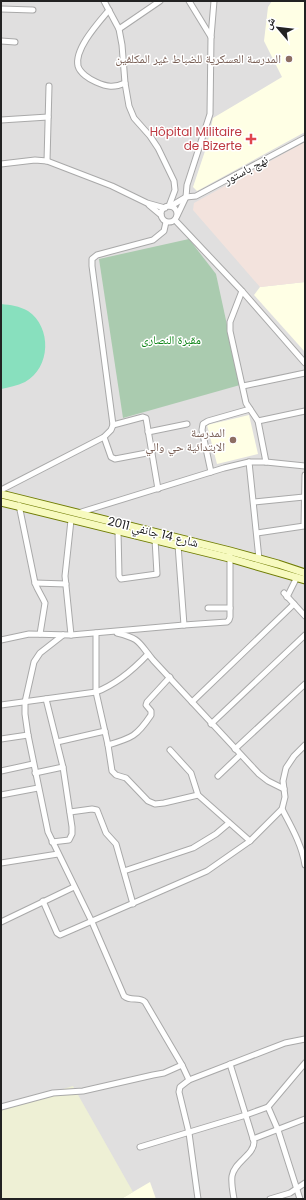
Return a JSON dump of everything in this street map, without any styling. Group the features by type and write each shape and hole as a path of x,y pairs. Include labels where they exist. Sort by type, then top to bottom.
{"main road":[{"name":"شارع 14 جانفي 2011","path":"1,494 230,554 305,580"},
{"name":"شارع 14 جانفي 2011","path":"1,502 155,540 259,559 305,573"}],"street":[{"path":"104,1 119,29 129,106 134,118 150,136 158,148 174,181 175,190 168,207 162,211 161,215"},
{"path":"119,29 160,1"},
{"path":"189,1 210,37"},
{"path":"166,222 170,222 176,218 186,197 188,185 210,114 210,37 214,1"},
{"path":"1,9 33,10"},
{"path":"109,10 87,38 78,58 78,65 84,75 94,82 113,88 125,83"},
{"path":"1,41 15,42"},
{"path":"47,161 49,86"},
{"path":"1,120 48,117"},
{"name":"نهج باستور","path":"168,207 186,197 196,196 305,138"},
{"path":"1,164 35,160 47,161 112,186 147,203 161,215 162,219 166,222"},
{"path":"147,203 168,207 177,211 176,218"},
{"path":"176,218 305,363"},
{"path":"1,490 104,437 111,430 113,425 92,259 97,255 153,240 164,231 166,222"},
{"path":"242,291 232,317 230,327 246,403 258,421 266,462"},
{"path":"243,386 305,373"},
{"path":"211,472 202,430 203,424 250,409"},
{"path":"258,421 305,411"},
{"path":"113,425 144,417 146,418 158,489"},
{"path":"148,432 187,424"},
{"path":"104,437 111,457 115,459 152,452"},
{"path":"249,462 259,559"},
{"path":"77,514 211,472 249,462 266,462 305,466"},
{"path":"257,533 304,526 305,475"},
{"path":"254,502 304,496"},
{"path":"21,499 19,507 35,583 44,603 40,634"},
{"path":"71,520 66,560 66,584 71,635"},
{"path":"118,530 119,576 121,579 157,574 155,540"},
{"path":"178,545 184,625"},
{"path":"1,640 29,634 71,635 227,622 229,620 230,608 230,554"},
{"path":"296,578 286,595 305,616"},
{"path":"35,583 66,584"},
{"path":"192,702 294,604"},
{"path":"208,608 230,608"},
{"path":"112,631 134,638 143,646 148,654 240,755 263,778 284,789"},
{"path":"96,633 96,692 108,744 111,767 114,774 126,778 148,801 152,803 164,804 198,795"},
{"path":"63,635 40,653 34,662 25,702 25,714 33,764 48,832 92,922 124,996 130,1000 142,999 145,1002 182,1065 189,1080"},
{"path":"211,724 305,635"},
{"path":"1,705 96,692 118,681 148,654"},
{"path":"108,744 129,739 137,734 151,715 151,711 146,705 147,702 170,678"},
{"path":"235,749 305,684"},
{"path":"46,699 63,767 72,827 71,838 66,841 52,842"},
{"path":"57,742 105,731"},
{"path":"1,739 28,735"},
{"path":"43,901 59,935 207,871 250,841 282,809 285,797 284,775 286,768 294,756 305,745"},
{"path":"170,750 191,773 198,795 250,841"},
{"path":"218,776 240,755"},
{"path":"1,771 33,764"},
{"path":"35,773 63,767"},
{"path":"1,795 38,788"},
{"path":"70,812 92,808 97,810 106,833 116,844 133,904"},
{"path":"282,809 302,853 305,865"},
{"path":"124,871 193,848 216,834 229,823"},
{"path":"1,863 58,854"},
{"path":"1,922 74,886"},
{"path":"198,1199 189,1133 179,1092 180,1087 189,1080 230,1064 285,1043 305,1039"},
{"path":"140,1147 189,1133 268,1107 305,1062"},
{"path":"230,1064 254,1146 236,1166 232,1176 234,1199"},
{"path":"1,1107 53,1093 83,1091 164,1073 182,1065"},
{"path":"268,1107 278,1130 300,1199"},
{"path":"253,1139 305,1119"},
{"path":"270,1199 290,1193 305,1183"}],"shaded area":[{"path":"1,1 305,1 305,1199 1,1199"},
{"name":"Hôpital Militaire de Bizerte","path":"272,1 305,1 305,132 197,191 193,187 207,145 213,118 282,77 264,41 268,7"},
{"path":"305,142 305,282 260,287 193,210 194,203"},
{"path":"305,282 305,352 254,295 260,287"},
{"name":"المدرسة الابتدائية حي والي","path":"249,415 258,454 217,464 207,425"},
{"path":"73,1086 133,1192 121,1199 1,1199 1,1108"},
{"path":"150,1182 156,1199 121,1199"}],"green space":[{"name":"مقبرة النصارى","path":"189,239 216,274 240,385 123,418 99,259"},
{"path":"1,304 21,308 28,311 36,318 41,327 45,347 44,358 34,376 25,382 1,389"}],"place":[{"name":"المدرسة العسكرية للضباط غير المكلفين","path":"289,59"},
{"name":"Hôpital Militaire de Bizerte","path":"251,139"},
{"name":"المدرسة الابتدائية حي والي","path":"233,440"}]}
